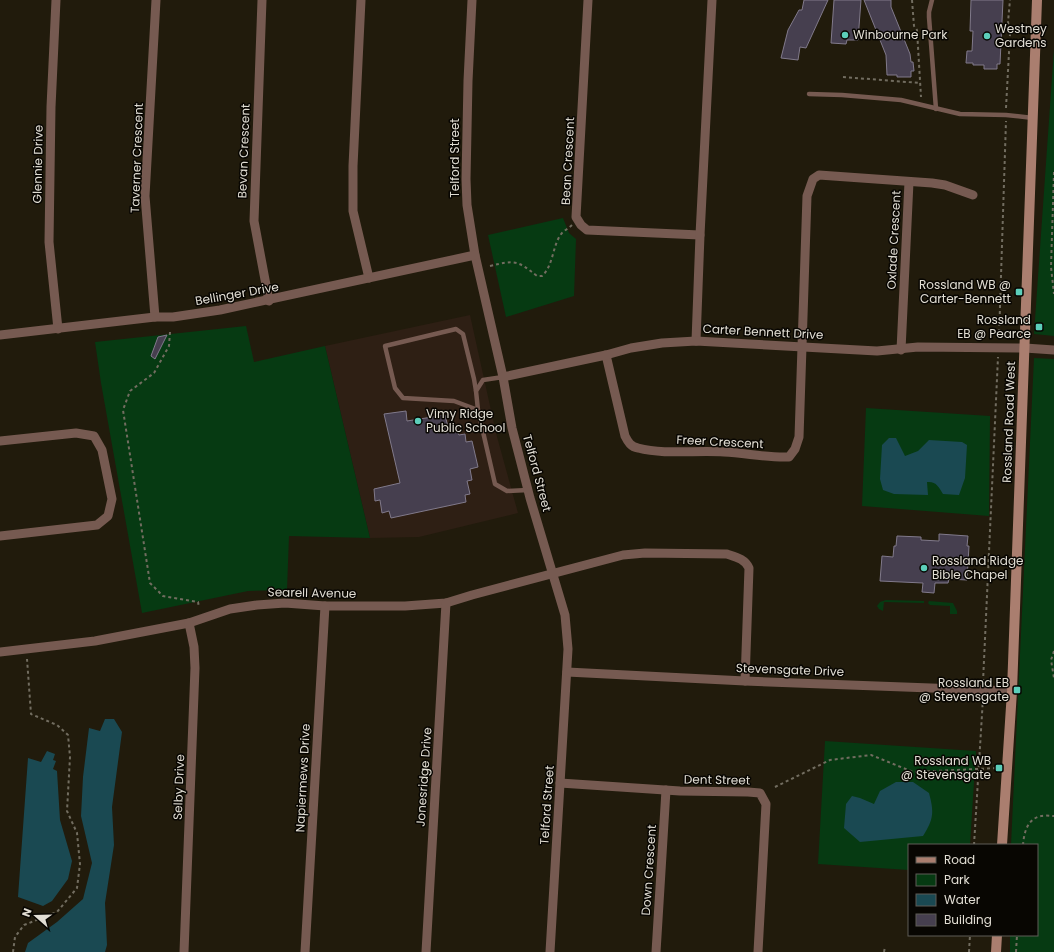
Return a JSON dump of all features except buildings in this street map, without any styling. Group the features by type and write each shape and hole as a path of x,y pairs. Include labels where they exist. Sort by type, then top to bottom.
{"main road":[{"name":"Rossland Road West","path":"1002,844 1012,691 1037,0"},
{"path":"996,952 997,936"}],"street":[{"name":"Glennie Drive","path":"56,0 51,107 49,242 58,329"},
{"name":"Taverner Crescent","path":"156,0 145,196 156,318"},
{"name":"Bevan Crescent","path":"262,0 254,221 269,300"},
{"path":"362,0 353,166 353,211 369,278"},
{"name":"Telford Street","path":"472,0 468,82 466,179 467,205 475,255 503,377 512,428 528,490 565,615 568,649 550,952"},
{"name":"Bean Crescent","path":"588,0 576,217 581,225 588,230 700,235"},
{"path":"696,341 712,0"},
{"name":"Oxlade Crescent","path":"803,346 807,196 813,179 819,175 909,182 901,350"},
{"path":"909,182 945,186 973,195"},
{"name":"Bellinger Drive","path":"0,335 172,317 220,310 475,255"},
{"name":"Carter Bennett Drive","path":"503,377 639,347 662,343 696,341 877,351 901,350 918,347 1025,348 1054,350"},
{"name":"Freer Crescent","path":"606,355 625,436 630,445 636,448 654,451 724,452 789,457 795,449 799,437 803,346"},
{"path":"0,441 76,433 94,436 102,450 112,499 108,516 97,525 0,536"},
{"name":"Searell Avenue","path":"0,652 95,641 189,623 230,609 257,605 285,603 325,606 405,606 446,603 623,555 645,553 727,554 739,558 747,563 749,568 745,681"},
{"name":"Jonesridge Drive","path":"426,952 446,603"},
{"name":"Napiermews Drive","path":"305,952 325,606"},
{"name":"Selby Drive","path":"184,952 195,675 194,647 189,623"},
{"name":"Stevensgate Drive","path":"567,672 745,681 1012,691"},
{"name":"Dent Street","path":"560,783 666,790 748,792 760,794 766,804 758,952"},
{"name":"Down Crescent","path":"656,952 666,790"}],"lane":[{"path":"932,0 929,17 936,109"},
{"path":"809,94 901,100 960,114 1033,118"},
{"path":"478,410 454,401 403,398 395,388 385,346 456,329 463,334 474,379 478,410 495,484 507,491 528,490"},
{"path":"476,391 483,380 503,377"}],"path":[{"path":"912,0 914,26 917,30 921,105"},
{"path":"1006,109 1010,34 1008,22 1010,0"},
{"path":"844,77 920,83"},
{"path":"999,337 1006,121"},
{"path":"1054,172 1051,267 1054,294"},
{"path":"490,266 506,262 516,262 537,276 542,276 546,272 558,240 563,232 578,221"},
{"path":"170,332 169,346 154,373 130,392 123,410 150,583 163,596 198,602 198,607"},
{"path":"983,680 998,363"},
{"path":"13,952 15,937 24,925 57,912 76,888 80,864 77,833 67,811 70,757 68,735 57,725 32,714 26,648"},
{"path":"1054,652 1051,660 1054,678"},
{"path":"974,844 983,698"},
{"path":"775,787 830,760 871,755 913,772 978,768 1007,768"},
{"path":"1023,844 1025,830 1032,820 1040,816 1054,816"},
{"path":"969,952 970,936"},
{"path":"1016,952 1017,936"},
{"path":"884,952 885,947"}],"shaded area":[{"name":"Vimy Ridge Public School","path":"470,315 496,433 518,513 419,537 370,538 325,346"}],"green space":[{"path":"1054,49 1054,336 1034,334"},
{"path":"563,218 569,233 576,239 574,296 506,317 488,235"},
{"path":"246,326 254,362 325,346 370,538 289,536 287,590 248,591 142,613 95,342"},
{"path":"1034,358 1054,359 1054,952 1010,952 1010,936 1038,936 1038,844 1011,844"},
{"path":"866,408 990,416 989,516 862,506"},
{"path":"886,600 924,601 924,603 884,602 883,611 879,609 877,606 880,602"},
{"path":"929,601 953,603 957,614 950,614 950,606 930,605 928,603"},
{"path":"825,741 976,751 970,844 908,844 908,870 818,864"}],"water":[{"path":"889,438 896,438 905,456 918,451 929,440 962,442 967,445 965,478 959,495 943,494 933,482 927,482 928,495 894,494 883,490 880,479 882,445"},
{"path":"105,719 114,719 122,732 112,807 114,845 105,903 107,945 105,952 25,952 28,943 57,922 83,899 92,863 81,816 83,777 89,728 100,731"},
{"path":"47,751 55,754 53,760 56,761 53,769 57,771 60,820 72,861 68,879 52,901 43,906 18,897 28,758 41,762"},
{"path":"896,782 913,782 929,793 932,805 932,815 927,830 923,836 860,842 844,828 846,804 852,796 874,804 880,791"}],"place":[{"name":"Winbourne Park","path":"845,35"},
{"name":"Westney Gardens","path":"987,36"},
{"name":"Rossland WB @ Carter-Bennett","path":"1019,292"},
{"name":"Rossland EB @ Pearce","path":"1039,327"},
{"name":"Vimy Ridge Public School","path":"418,421"},
{"name":"Rossland Ridge Bible Chapel","path":"924,568"},
{"name":"Rossland EB @ Stevensgate","path":"1017,690"},
{"name":"Rossland WB @ Stevensgate","path":"999,768"}]}
